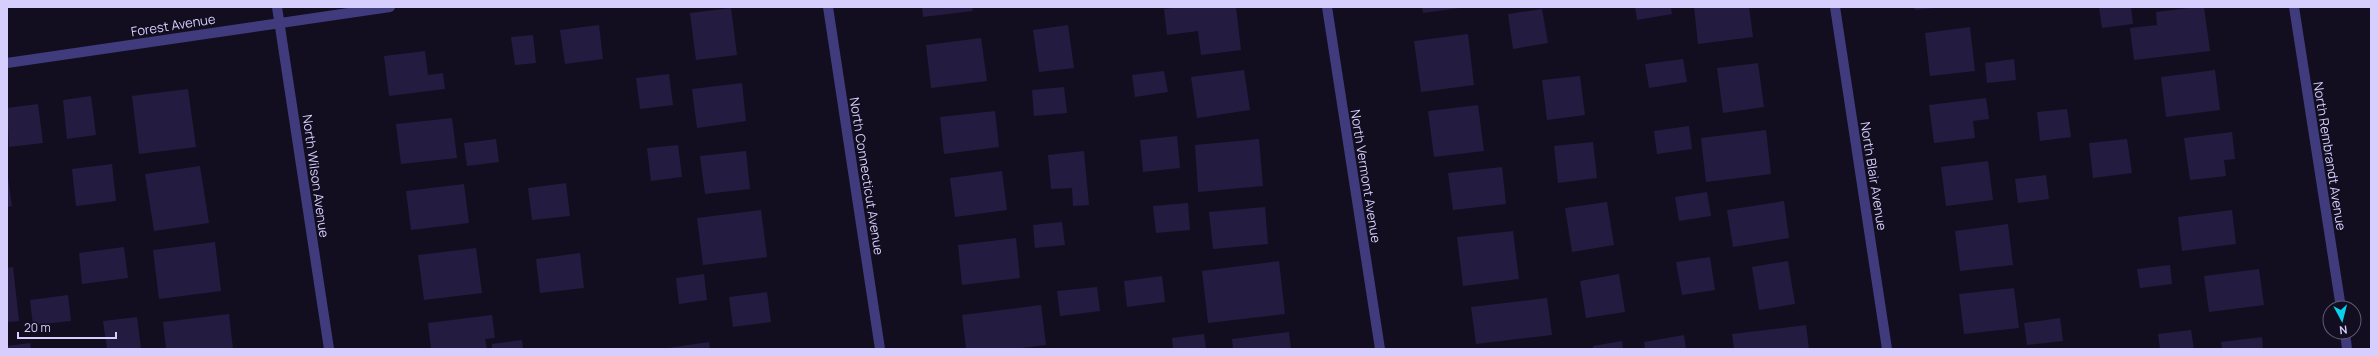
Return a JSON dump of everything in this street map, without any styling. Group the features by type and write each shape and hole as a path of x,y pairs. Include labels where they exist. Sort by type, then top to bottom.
{"street":[{"name":"North Wilson Avenue","path":"276,7 280,24 329,349"},
{"name":"Forest Avenue","path":"7,63 390,7"},
{"name":"North Connecticut Avenue","path":"828,7 880,349"},
{"name":"North Vermont Avenue","path":"1327,7 1380,349"},
{"name":"North Blair Avenue","path":"1835,7 1887,349"},
{"name":"North Rembrandt Avenue","path":"2294,7 2340,300"}],"building":[{"path":"922,7 972,7 973,11 923,17"},
{"path":"1182,7 1236,7 1241,50 1201,55 1198,31 1167,35 1164,9"},
{"path":"1422,7 1460,7 1460,8 1423,13"},
{"path":"1635,7 1671,7 1672,14 1637,20"},
{"path":"1694,7 1749,7 1753,37 1698,44"},
{"path":"1914,7 1934,7 1935,8 1915,10"},
{"path":"2099,7 2131,7 2133,24 2102,28"},
{"path":"2204,7 2210,51 2134,60 2130,28 2157,25 2156,12"},
{"path":"731,8 737,55 696,60 690,13"},
{"path":"1542,9 1548,43 1513,49 1508,14"},
{"path":"599,25 603,59 565,64 560,30"},
{"path":"1068,25 1074,68 1039,72 1033,30"},
{"path":"1970,27 1975,71 1930,76 1925,33"},
{"path":"1468,34 1474,85 1421,92 1414,41"},
{"path":"533,35 536,63 515,65 511,37"},
{"path":"981,38 987,81 931,88 926,45"},
{"path":"425,51 428,75 443,73 445,89 389,96 384,56"},
{"path":"1683,59 1687,82 1649,88 1645,64"},
{"path":"2014,59 2016,80 1987,83 1985,63"},
{"path":"1758,63 1764,107 1723,113 1717,68"},
{"path":"1244,70 1250,110 1197,118 1191,77"},
{"path":"2215,70 2220,110 2166,117 2161,77"},
{"path":"1164,71 1168,92 1135,97 1132,75"},
{"path":"669,74 673,105 640,109 636,78"},
{"path":"1580,76 1585,115 1547,120 1542,80"},
{"path":"742,83 746,121 697,128 692,89"},
{"path":"1064,87 1067,113 1034,116 1032,90"},
{"path":"188,89 196,147 139,154 132,96"},
{"path":"91,96 96,135 67,139 63,100"},
{"path":"1986,98 1989,119 1973,121 1975,138 1934,143 1929,105"},
{"path":"38,104 43,143 9,147 7,108"},
{"path":"1478,105 1484,151 1434,157 1428,111"},
{"path":"2067,109 2071,137 2040,141 2037,112"},
{"path":"995,111 999,147 944,154 940,117"},
{"path":"452,118 457,158 401,164 396,124"},
{"path":"1689,126 1692,149 1657,154 1654,131"},
{"path":"1766,130 1771,174 1706,182 1701,138"},
{"path":"2232,132 2235,159 2224,160 2226,176 2190,180 2184,138"},
{"path":"1177,136 1180,168 1143,172 1140,140"},
{"path":"496,139 499,162 467,166 464,143"},
{"path":"1259,139 1263,186 1198,192 1195,145"},
{"path":"2127,139 2132,173 2093,178 2089,143"},
{"path":"1593,142 1597,178 1558,183 1554,146"},
{"path":"678,145 682,177 651,181 647,148"},
{"path":"746,151 750,189 705,194 700,156"},
{"path":"1084,151 1089,205 1073,206 1072,188 1051,189 1048,155"},
{"path":"1988,161 1993,200 1946,206 1941,167"},
{"path":"112,164 116,201 76,206 72,169"},
{"path":"200,166 209,223 154,231 145,174"},
{"path":"1502,167 1506,204 1453,210 1448,173"},
{"path":"7,171 12,206 7,207"},
{"path":"1002,171 1007,210 955,217 950,178"},
{"path":"2046,175 2049,199 2018,203 2015,179"},
{"path":"566,183 570,216 532,220 528,188"},
{"path":"464,184 469,223 411,230 406,191"},
{"path":"1707,192 1711,216 1679,221 1675,197"},
{"path":"1784,201 1789,238 1733,247 1727,210"},
{"path":"1607,202 1614,245 1572,252 1565,208"},
{"path":"1188,203 1190,230 1156,233 1153,206"},
{"path":"1265,207 1268,244 1213,249 1209,212"},
{"path":"761,210 767,257 703,265 697,218"},
{"path":"2232,210 2236,244 2182,251 2178,217"},
{"path":"1062,222 1065,245 1035,248 1033,225"},
{"path":"2008,224 2013,265 1960,271 1955,231"},
{"path":"1513,231 1519,279 1463,286 1457,237"},
{"path":"1016,238 1020,278 962,285 958,245"},
{"path":"215,242 221,291 159,299 153,250"},
{"path":"124,247 128,278 82,284 79,253"},
{"path":"476,248 482,293 424,300 418,255"},
{"path":"580,253 584,288 540,293 536,259"},
{"path":"1710,257 1715,290 1682,295 1676,262"},
{"path":"1279,261 1285,314 1208,323 1202,271"},
{"path":"1788,261 1795,304 1759,310 1752,267"},
{"path":"2170,265 2172,284 2140,288 2137,269"},
{"path":"13,267 19,321 7,322 7,268"},
{"path":"2259,269 2264,305 2209,312 2204,276"},
{"path":"704,274 707,300 679,304 676,278"},
{"path":"1619,274 1625,312 1586,318 1580,281"},
{"path":"1162,276 1165,302 1127,307 1124,281"},
{"path":"1097,287 1100,311 1060,316 1057,291"},
{"path":"2014,288 2019,328 1964,334 1959,294"},
{"path":"767,292 771,322 733,327 729,297"},
{"path":"68,295 71,321 33,325 30,300"},
{"path":"1547,298 1552,335 1476,344 1471,307"},
{"path":"1041,305 1046,345 1013,349 966,349 962,315"},
{"path":"229,314 233,349 166,349 163,322"},
{"path":"492,315 495,338 485,339 487,349 431,349 428,323"},
{"path":"137,317 141,349 107,349 103,321"},
{"path":"2060,318 2063,341 2027,345 2024,323"},
{"path":"1806,325 1809,349 1734,349 1732,334"},
{"path":"2191,330 2194,349 2160,349 2158,334"},
{"path":"1289,332 1291,349 1233,349 1232,339"},
{"path":"1204,334 1206,349 1173,349 1172,338"},
{"path":"1684,335 1686,349 1645,349 1644,342"},
{"path":"2262,337 2263,349 2222,349 2221,342"},
{"path":"522,340 523,349 492,349 492,344"},
{"path":"1622,341 1623,349 1593,349 1593,346"},
{"path":"709,342 710,349 668,349 668,348"},
{"path":"30,343 31,349 7,349 7,346"}]}
